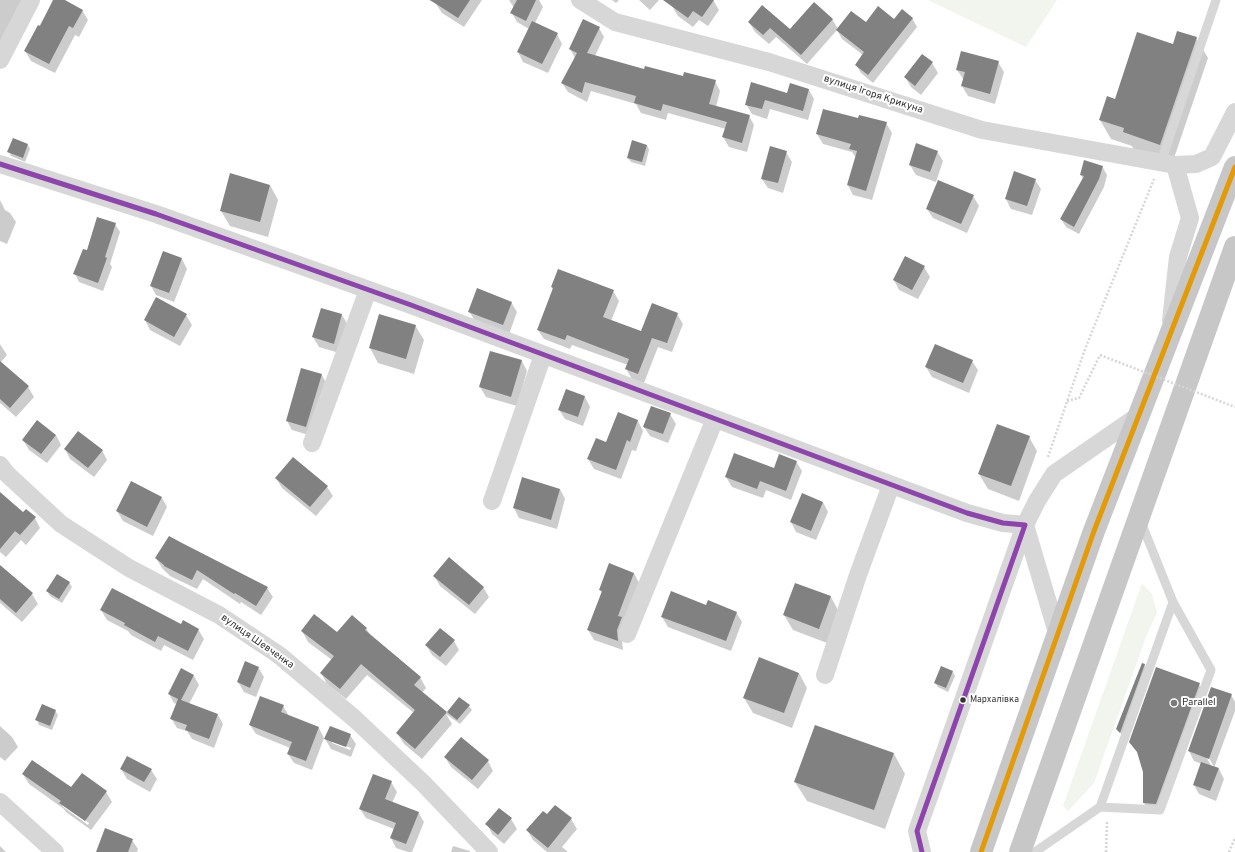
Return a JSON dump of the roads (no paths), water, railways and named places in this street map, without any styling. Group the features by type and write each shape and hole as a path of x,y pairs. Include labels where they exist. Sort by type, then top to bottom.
{"highway":[{"path":"981,852 1094,531 1235,167"},
{"path":"1020,852 1235,247"}],"street":[{"path":"0,60 31,0"},
{"name":"вулиця Ігоря Крикуна","path":"580,0 615,22 769,62 982,130 1168,164 1196,164 1212,157 1235,112"},
{"path":"0,164 156,214 368,290 967,513 1003,523 1025,525"},
{"path":"1168,164 1190,218 1178,257 1169,337"},
{"path":"312,443 368,290"},
{"path":"492,501 543,355"},
{"path":"922,852 917,832 1025,525 1037,501 1054,474 1138,416"},
{"path":"627,634 715,419"},
{"name":"вулиця Шевченка","path":"0,465 6,474 61,524 129,568 219,615 279,655 355,719 424,784 489,852"},
{"path":"825,674 858,575 891,485"},
{"path":"1025,525 1058,636"},
{"path":"0,802 55,852"}],"lane":[{"path":"1168,164 1216,0"},
{"path":"1035,852 1104,807 1160,810 1211,670 1172,602 1139,517"},
{"path":"1104,807 1172,602"}],"place":[{"name":"Мархалівка","path":"963,700"},
{"name":"Parallel","path":"1174,703"}]}
